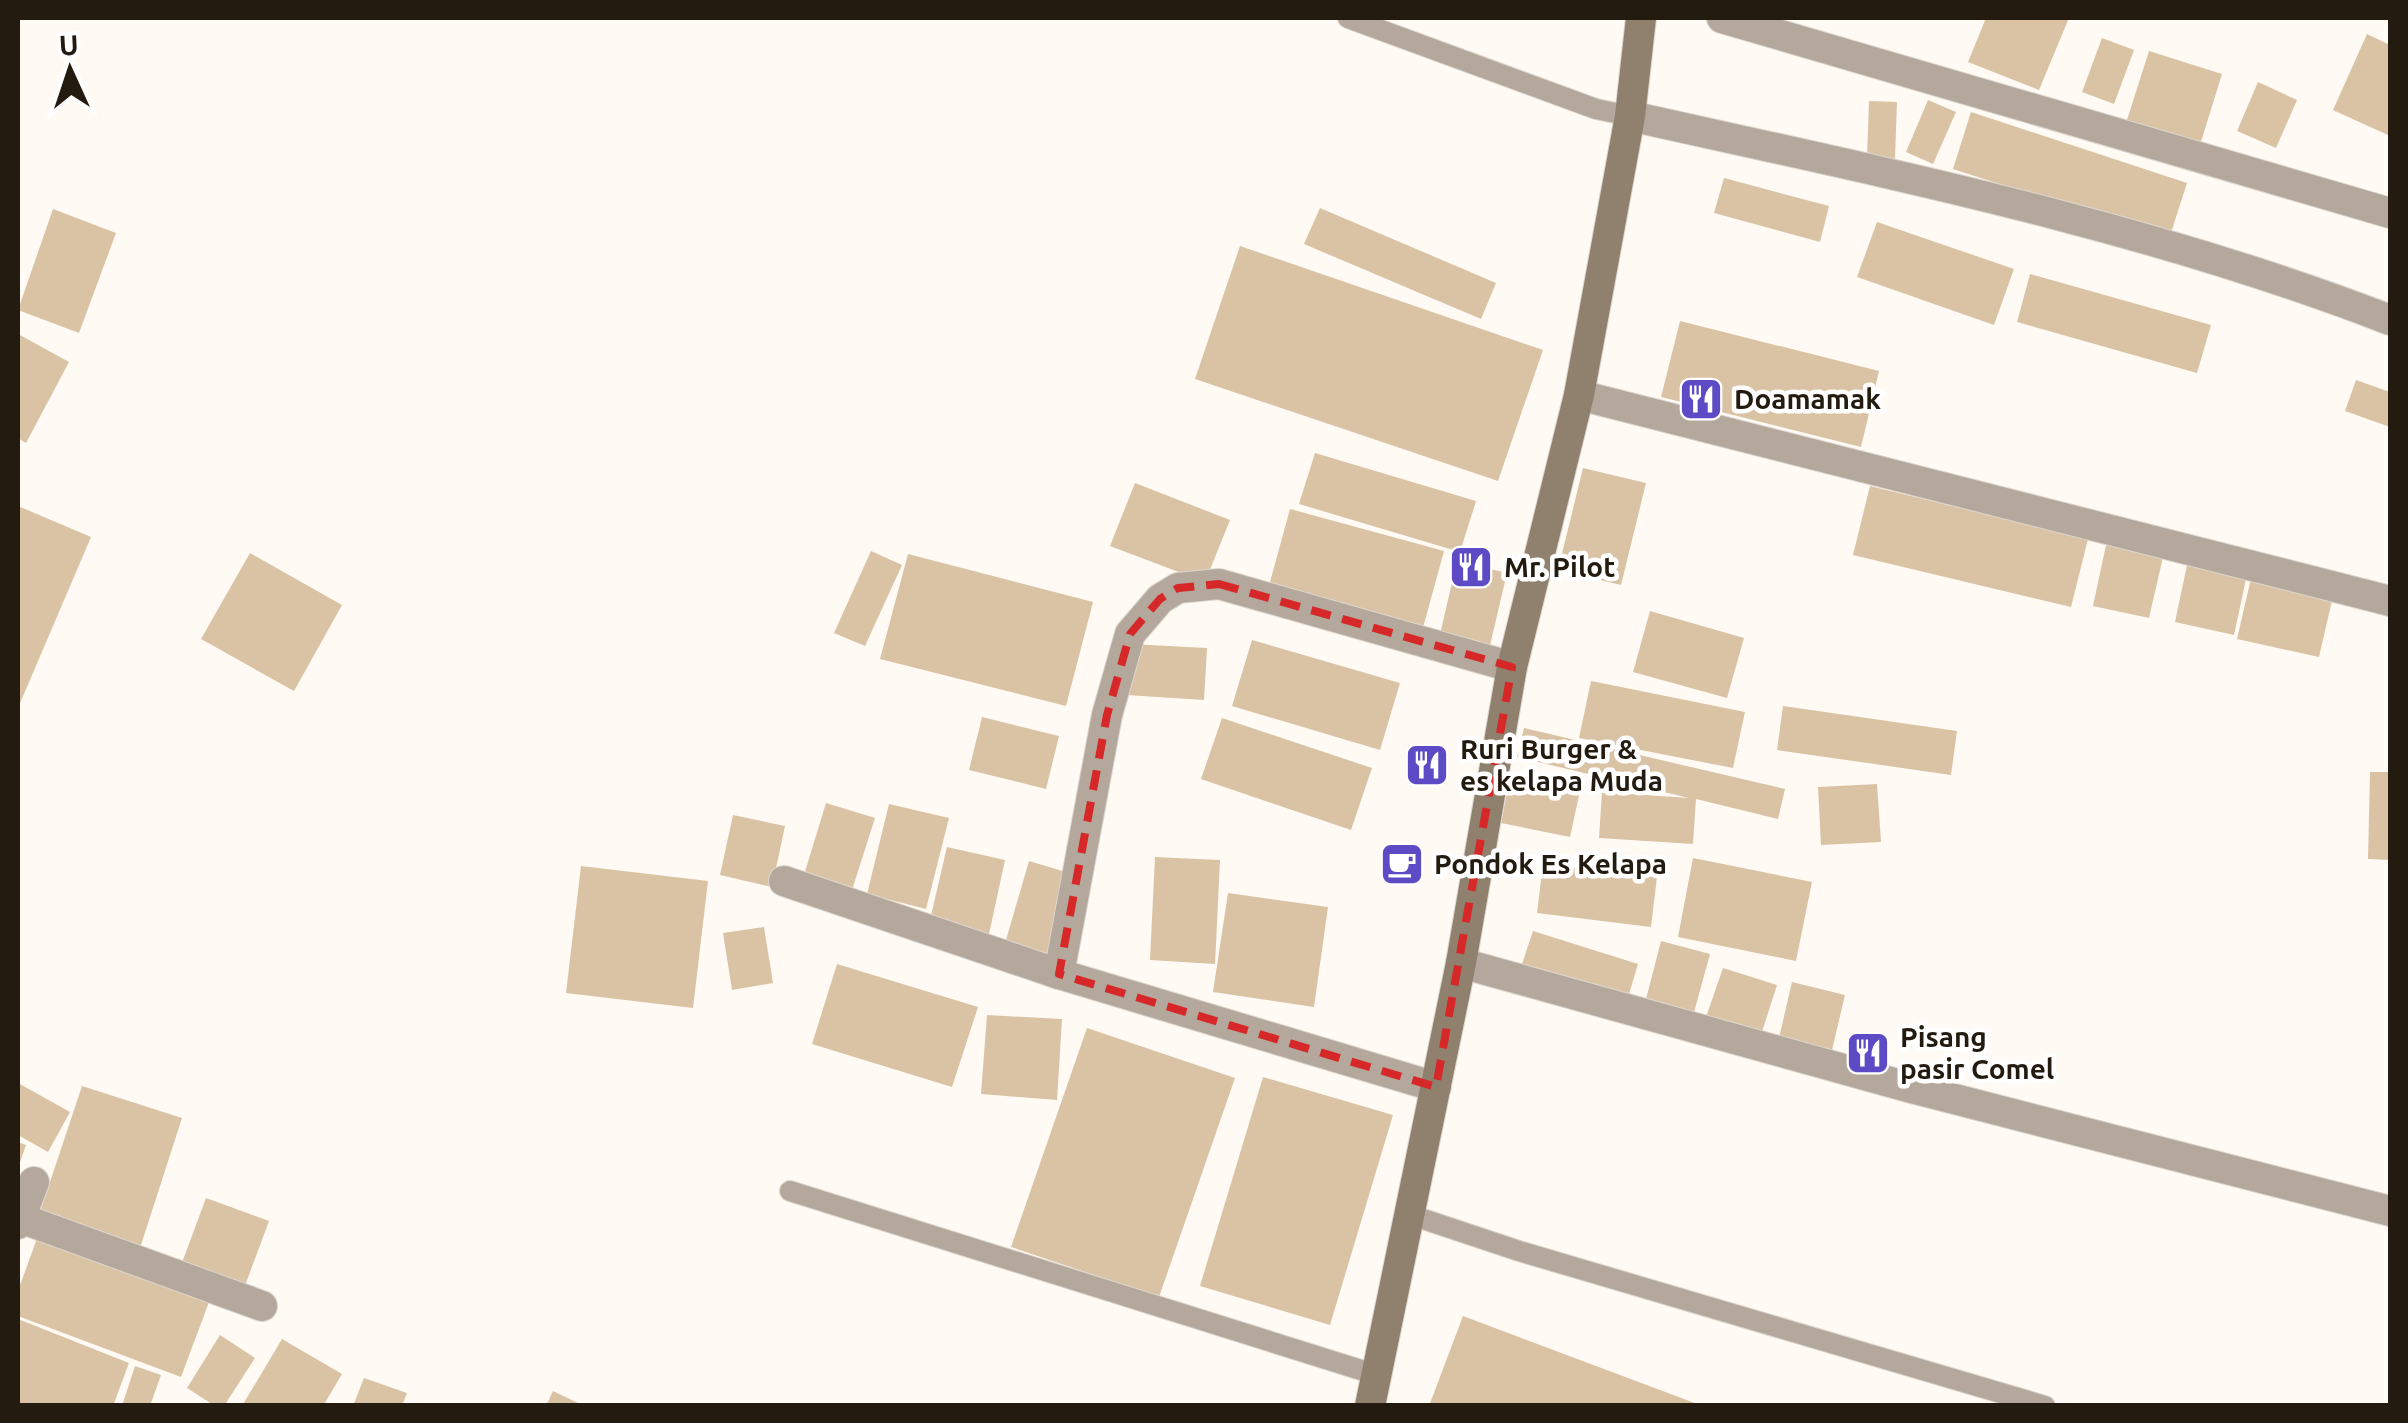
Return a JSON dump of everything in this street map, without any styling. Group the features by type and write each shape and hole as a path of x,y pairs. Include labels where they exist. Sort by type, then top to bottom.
{"main road":[{"path":"1370,1406 1461,963 1512,667 1578,394 1630,116 1641,18"}],"street":[{"path":"1722,18 2390,213"},
{"path":"1630,116 1960,189 2293,282 2390,320"},
{"path":"1578,394 2390,602"},
{"path":"1059,974 1108,715 1130,634 1160,599 1178,588 1219,584 1512,667"},
{"path":"784,881 1059,974 1436,1087"},
{"path":"1461,963 1908,1087 2390,1212"},
{"path":"34,1182 19,1221 237,1298"}],"lane":[{"path":"1348,18 1596,109 1630,116"},
{"path":"790,1192 1377,1376"},
{"path":"1411,1215 2045,1406"}],"highlighted area":[{"path":"1219,584 1512,667 1436,1087 1059,974 1107,715 1130,634 1160,599 1178,588"}],"building":[{"path":"1986,18 2069,18 2039,90 1968,62"},
{"path":"2367,34 2390,45 2390,136 2333,110"},
{"path":"2102,38 2134,50 2114,104 2082,92"},
{"path":"2149,51 2222,74 2200,145 2126,123"},
{"path":"2258,82 2297,100 2276,148 2237,131"},
{"path":"1928,100 1956,112 1933,164 1906,152"},
{"path":"1869,101 1897,102 1895,159 1867,158"},
{"path":"1971,112 2187,183 2169,239 1953,169"},
{"path":"1724,178 1829,206 1820,242 1714,213"},
{"path":"1320,208 1496,283 1481,319 1304,244"},
{"path":"53,209 116,233 79,333 18,310"},
{"path":"1877,222 2014,269 1994,325 1857,277"},
{"path":"1240,246 1543,350 1498,481 1195,379"},
{"path":"2030,274 2211,325 2197,373 2017,322"},
{"path":"1680,321 1879,371 1861,447 1661,397"},
{"path":"18,334 69,362 26,443 18,438"},
{"path":"2356,380 2390,392 2390,427 2345,411"},
{"path":"1315,453 1476,501 1460,552 1299,504"},
{"path":"1583,468 1646,483 1621,585 1558,570"},
{"path":"1135,483 1230,520 1205,582 1110,546"},
{"path":"1870,486 2088,539 2071,607 1853,555"},
{"path":"18,506 91,537 18,708"},
{"path":"1290,509 1444,551 1421,635 1267,593"},
{"path":"2106,545 2163,557 2149,618 2093,606"},
{"path":"871,551 902,565 865,646 834,633"},
{"path":"250,553 342,605 294,691 201,639"},
{"path":"908,554 1093,602 1066,706 880,659"},
{"path":"1457,561 1507,573 1488,654 1438,643"},
{"path":"2187,565 2246,579 2234,635 2175,622"},
{"path":"2252,574 2334,592 2319,657 2237,639"},
{"path":"1650,611 1744,638 1727,698 1633,672"},
{"path":"1252,640 1400,683 1380,750 1232,706"},
{"path":"1129,644 1207,648 1204,700 1126,695"},
{"path":"1591,681 1745,712 1733,768 1579,738"},
{"path":"1783,706 1957,731 1951,775 1777,750"},
{"path":"982,717 1059,736 1046,789 969,770"},
{"path":"1222,718 1372,768 1351,830 1201,779"},
{"path":"1524,728 1785,789 1778,819 1696,799 1693,844 1599,838 1602,792 1689,798 1517,757"},
{"path":"2370,772 2390,772 2390,860 2368,859"},
{"path":"1510,777 1580,791 1570,837 1501,823"},
{"path":"1877,784 1881,842 1821,845 1818,787"},
{"path":"826,803 875,818 852,890 804,875"},
{"path":"889,804 949,818 926,909 867,894"},
{"path":"733,815 785,826 772,887 720,875"},
{"path":"947,847 1005,860 989,934 930,920"},
{"path":"1155,857 1220,860 1215,964 1150,960"},
{"path":"1693,858 1812,882 1796,961 1678,937"},
{"path":"1029,861 1076,875 1052,960 1004,947"},
{"path":"1543,864 1657,877 1651,927 1537,913"},
{"path":"581,866 708,881 693,1008 566,993"},
{"path":"1228,893 1328,907 1314,1007 1213,992"},
{"path":"764,927 773,983 732,990 723,933"},
{"path":"1533,931 1638,964 1627,1001 1521,967"},
{"path":"1661,941 1710,954 1693,1016 1645,1003"},
{"path":"837,964 978,1007 952,1087 812,1044"},
{"path":"1723,968 1777,985 1760,1038 1705,1020"},
{"path":"1792,982 1845,995 1832,1050 1779,1038"},
{"path":"987,1015 1062,1019 1057,1100 981,1094"},
{"path":"1087,1028 1235,1078 1159,1297 1011,1247"},
{"path":"1263,1077 1393,1115 1330,1325 1200,1286"},
{"path":"18,1083 70,1112 48,1152 18,1135"},
{"path":"82,1086 182,1118 140,1248 39,1215"},
{"path":"18,1142 26,1145 18,1168"},
{"path":"206,1198 269,1221 243,1291 180,1268"},
{"path":"40,1230 212,1294 181,1377 18,1316 18,1291"},
{"path":"1463,1316 1700,1405 1700,1406 1429,1406"},
{"path":"18,1319 129,1363 113,1406 18,1406"},
{"path":"220,1335 255,1358 224,1406 215,1406 187,1388"},
{"path":"282,1339 342,1374 323,1406 242,1406"},
{"path":"135,1366 161,1375 150,1406 122,1406"},
{"path":"364,1378 407,1393 402,1406 353,1406"},
{"path":"553,1391 584,1406 546,1406"}],"place":[{"name":"Doamamak","path":"1701,399"},
{"name":"Mr. Pilot","path":"1471,567"},
{"name":"Ruri Burger & es kelapa Muda","path":"1427,765"},
{"name":"Pondok Es Kelapa","path":"1402,864"},
{"name":"Pisang pasir Comel","path":"1868,1053"}]}
